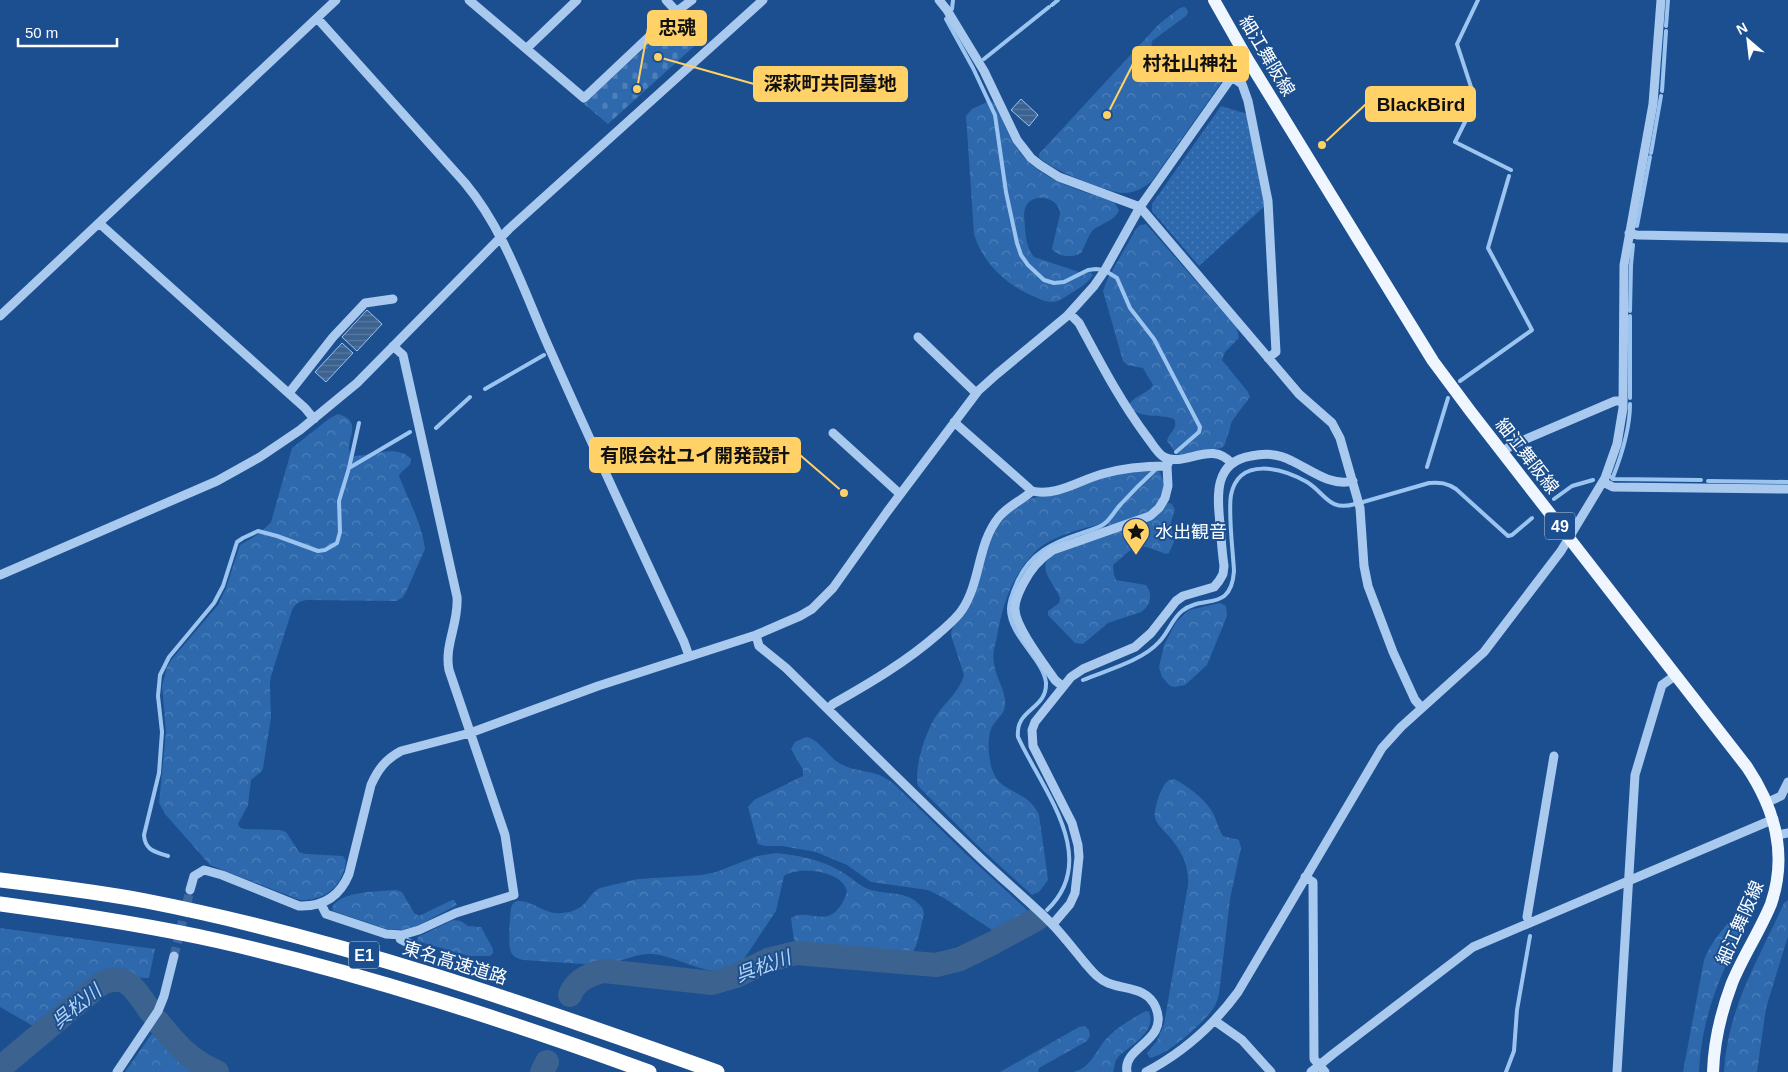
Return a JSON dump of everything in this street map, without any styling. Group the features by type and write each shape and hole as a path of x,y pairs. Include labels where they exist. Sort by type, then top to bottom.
{"highway":[{"name":"東名高速道路","path":"0,880 145,901 327,944 470,986 716,1072"},
{"name":"E1","path":"0,904 141,925 220,941 322,966 463,1008 648,1072"}],"main road":[{"name":"細江舞阪線","path":"1214,0 1249,63 1433,361 1746,767 1768,802 1774,819 1783,834 1776,888 1771,904 1736,975 1726,1000 1716,1039 1712,1072"}],"street":[{"path":"0,316 336,0"},
{"path":"469,0 584,98 692,0"},
{"path":"526,49 577,0"},
{"path":"666,0 677,12"},
{"path":"0,575 217,481 260,457 314,419 345,394 501,236 763,0"},
{"path":"939,0 984,70 1017,140 1031,158 1059,177 1140,207 1299,394 1332,423 1340,438 1362,518 1364,566 1368,586 1393,652 1415,700 1422,708"},
{"path":"1146,1072 1182,1050 1215,1021 1238,992 1382,748 1492,643 1570,538 1603,482 1617,444 1621,426 1623,401 1624,265 1628,233 1653,104 1661,0"},
{"path":"317,18 466,183 501,236 617,500 689,656"},
{"path":"190,890 194,876 204,870 222,875 299,906 321,904 338,893 345,884 371,785 382,764 401,750 470,733 598,686 756,634 800,616 824,599 976,394 997,374 1070,314 1081,302 1108,265 1140,207 1236,71 1249,63"},
{"path":"1232,77 1242,84 1248,101 1268,201 1276,352 1268,358"},
{"path":"99,223 289,393 314,419"},
{"path":"1628,233 1637,235 1788,238"},
{"path":"289,393 333,337 365,303 393,299"},
{"path":"1062,686 1055,680 1020,625 1015,609 1019,591 1033,567 1042,557 1053,550 1138,520 1154,512 1165,498 1168,486 1168,463 1132,416 1079,322 1070,314"},
{"path":"918,337 976,394"},
{"path":"321,904 326,914 386,934 400,935 411,934 456,913 514,895 505,835 447,662 457,613 457,597 403,355 394,346"},
{"path":"1502,452 1512,445 1615,401 1623,401"},
{"path":"954,422 1032,491 1040,493 1062,488 1113,471 1220,454 1228,458 1232,464"},
{"path":"833,433 900,494"},
{"path":"1052,924 1070,904 1075,893 1079,869 1078,845 1070,817 1036,754 1032,738 1035,722 1062,686 1077,673 1135,647 1151,632 1176,601 1184,596 1214,587 1219,581 1223,574 1224,566 1218,490 1222,476 1232,464 1253,455 1279,456 1294,461 1336,482 1346,483 1353,481"},
{"path":"1603,482 1613,486 1788,489"},
{"path":"828,709 833,704 888,672 917,652 954,620 968,600 992,528 1007,509 1032,491"},
{"path":"756,634 759,646 786,668 972,850 1052,924 1099,978 1115,986 1141,992 1147,996 1156,1008 1158,1016 1156,1030 1152,1037 1128,1059 1126,1064 1127,1072"},
{"path":"1617,1072 1635,775 1662,685 1676,675"},
{"path":"1530,923 1527,917 1554,756"},
{"path":"1768,802 1781,796 1788,782"},
{"path":"1311,1072 1322,1069 1473,947 1774,819"},
{"path":"1305,877 1313,882 1314,1059 1322,1069"},
{"path":"400,935 400,939 412,945"},
{"path":"117,1072 158,1011 164,996 174,956"},
{"path":"1215,1021 1242,1040 1270,1072"}],"green space":[{"path":"1184,7 1188,13 1186,16 1152,41 1154,55 1164,67 1172,72 1213,64 1222,69 1224,77 1152,181 1136,191 1128,193 1116,192 1066,174 1039,157 1039,154 1159,24"},
{"path":"678,17 700,41 608,124 584,104"},
{"path":"989,101 995,105 1019,151 1038,170 1062,183 1114,202 1119,210 1111,219 1093,230 1081,253 1074,256 1066,256 1058,254 1052,249 1060,214 1056,203 1045,198 1039,198 1033,199 1028,203 1024,213 1025,232 1028,247 1034,257 1079,272 1090,272 1093,275 1082,287 1055,302 1040,299 1014,286 1005,279 989,263 974,234 966,116 972,109"},
{"path":"1221,106 1247,114 1266,205 1199,266 1152,211 1152,204"},
{"path":"1146,224 1237,328 1239,338 1225,352 1222,360 1250,397 1232,421 1222,448 1181,454 1176,453 1167,441 1175,428 1174,419 1138,413 1129,405 1153,385 1143,368 1127,365 1123,361 1103,291 1107,280 1136,229 1140,225"},
{"path":"338,414 351,422 352,433 349,451 352,456 391,451 405,454 411,459 410,464 399,476 418,521 425,549 406,592 402,598 396,601 307,600 298,603 292,610 271,676 271,718 263,768 251,780 248,805 238,824 240,828 244,829 280,830 286,832 299,852 343,856 346,861 337,885 325,895 309,900 300,900 210,865 165,814 159,803 166,732 162,686 167,667 172,659 218,605 226,588 240,545 260,533 271,522 292,448 330,418"},
{"path":"1153,470 1159,471 1162,476 1163,489 1157,504 1153,508 1143,514 1115,524 1099,524 1048,542 1027,561 1014,581 1005,603 993,656 1004,695 1005,706 1002,714 993,725 989,736 989,757 999,782 1029,801 1039,815 1048,880 1039,892 1032,895 977,845 918,786 917,769 919,759 930,728 964,675 951,635 952,631 973,600 992,538 1006,517 1016,508 1026,501 1113,475"},
{"path":"1168,503 1172,504 1175,510 1171,522 1174,542 1169,553 1166,554 1147,547 1134,547 1113,565 1116,580 1146,585 1150,592 1150,600 1147,607 1141,612 1108,623 1083,644 1075,643 1048,615 1048,611 1059,603 1060,598 1047,575 1046,564 1048,558 1054,553"},
{"path":"1220,603 1226,606 1227,616 1207,665 1185,685 1170,686 1162,677 1159,667 1164,645 1176,622 1189,610"},
{"path":"806,737 819,744 835,760 843,765 879,775 894,784 1027,910 1029,918 1006,931 995,932 944,898 928,890 871,882 847,865 816,852 758,844 748,807 754,800 803,776 803,770 791,749 795,742"},
{"path":"1174,779 1189,788 1204,801 1213,813 1223,836 1239,840 1241,848 1230,899 1219,994 1216,1003 1208,1015 1184,1038 1166,1051 1150,1058 1147,1053 1157,1041 1164,1024 1188,885 1187,870 1183,857 1155,818 1156,805 1162,788 1168,781"},
{"path":"776,853 818,861 842,872 868,889 912,898 923,909 924,914 918,941 912,953 901,957 799,947 794,940 791,918 798,915 820,917 834,913 841,905 847,892 844,885 838,879 820,872 809,871 800,871 784,876 776,911 742,962 728,970 707,970 656,954 641,955 598,965 523,960 514,956 510,950 511,908 518,901 550,912 567,912 581,906 600,888 638,879 702,875 716,872 757,856"},
{"path":"396,890 402,892 414,913 419,916 452,900 457,905 417,926 402,930 387,929 333,911 332,907 344,897"},
{"path":"1788,900 1788,936 1766,1008 1757,1072 1724,1072 1731,1026 1738,1005 1784,903"},
{"path":"1747,910 1749,917 1723,973 1709,1010 1704,1030 1699,1072 1683,1072 1704,960 1719,934 1739,911"},
{"path":"453,920 461,921 468,926 481,927 493,949 493,953 490,956 469,956 417,941 418,937"},
{"path":"0,928 155,949 149,978 100,977 33,1026 0,1007"},
{"path":"1146,1011 1149,1012 1151,1019 1150,1025 1142,1037 1119,1056 1113,1072 1073,1072 1085,1067 1089,1063 1112,1033"},
{"path":"1085,1026 1089,1030 1090,1036 1087,1041 1039,1068 1038,1072 1000,1072 1079,1027"},
{"path":"158,1032 192,1072 125,1072 150,1036"}],"shaded area":[{"path":"1021,99 1038,115 1029,126 1011,110"},
{"path":"367,310 382,324 357,351 342,337"},
{"path":"342,343 353,353 326,382 315,372"}],"waterway":[{"path":"952,9 953,0"},
{"path":"1052,5 1058,0"},
{"path":"1478,0 1457,44 1472,90 1473,106 1455,142 1511,170"},
{"path":"1666,26 1668,0"},
{"path":"984,59 1049,7"},
{"path":"947,18 995,115 1006,192 1021,255 1028,265 1044,280 1054,283 1064,282 1088,270 1096,269 1104,270 1117,278 1130,308 1154,339 1200,427 1199,432 1176,452"},
{"path":"1662,91 1666,31"},
{"path":"1651,153 1661,96"},
{"path":"1637,226 1650,157"},
{"path":"1460,381 1532,330 1488,248 1509,176"},
{"path":"1630,311 1633,245"},
{"path":"1630,316 1630,398"},
{"path":"485,389 544,355"},
{"path":"436,428 470,397"},
{"path":"1427,467 1448,398"},
{"path":"1630,404 1629,423 1625,441 1613,477 1611,477 1613,479 1701,480"},
{"path":"168,856 149,848 144,835 159,773 162,732 158,696 160,675 169,657 214,603 223,586 237,542 258,531 318,551 325,550 337,543 340,532 339,501 359,423"},
{"path":"349,468 410,432"},
{"path":"1047,910 1062,890 1069,868 1068,846 1062,823 1052,800 1018,737 1018,727 1021,720 1042,699 1046,683 1044,674 1014,629 1009,609 1010,602 1023,571 1036,556 1051,545 1104,524 1156,469"},
{"path":"1083,680 1143,655 1159,642 1182,611 1199,603 1222,598 1228,593 1234,571 1230,522 1231,495 1236,483 1243,475 1252,470 1263,469 1286,473 1307,482 1333,503 1346,506 1355,504"},
{"path":"1554,499 1572,486 1593,480"},
{"path":"1708,481 1788,482"},
{"path":"1363,502 1429,483 1440,483 1450,485 1456,489 1508,536 1512,535 1532,518"},
{"name":"呉松川","path":"998,940 1037,919"},
{"path":"1506,1072 1514,1051 1517,1010 1530,936"},
{"name":"呉松川","path":"570,995 579,982 593,974 604,971 712,983 736,976 768,960 796,953 936,965 960,959 993,943"},
{"name":"呉松川","path":"0,1068 99,985 109,981 124,981 130,985 151,1012"},
{"name":"呉松川","path":"158,1022 171,1038 191,1057 217,1072"},
{"name":"呉松川","path":"542,1072 547,1062"}],"tunnel":[{"path":"174,956 190,890"}],"place":[{"name":"深萩町共同墓地","path":"658,57"},
{"name":"忠魂","path":"637,89"},
{"name":"村社山神社","path":"1107,115"},
{"name":"BlackBird","path":"1322,145"},
{"name":"有限会社ユイ開発設計","path":"844,493"},
{"name":"水出観音","path":"1136,556"}]}
